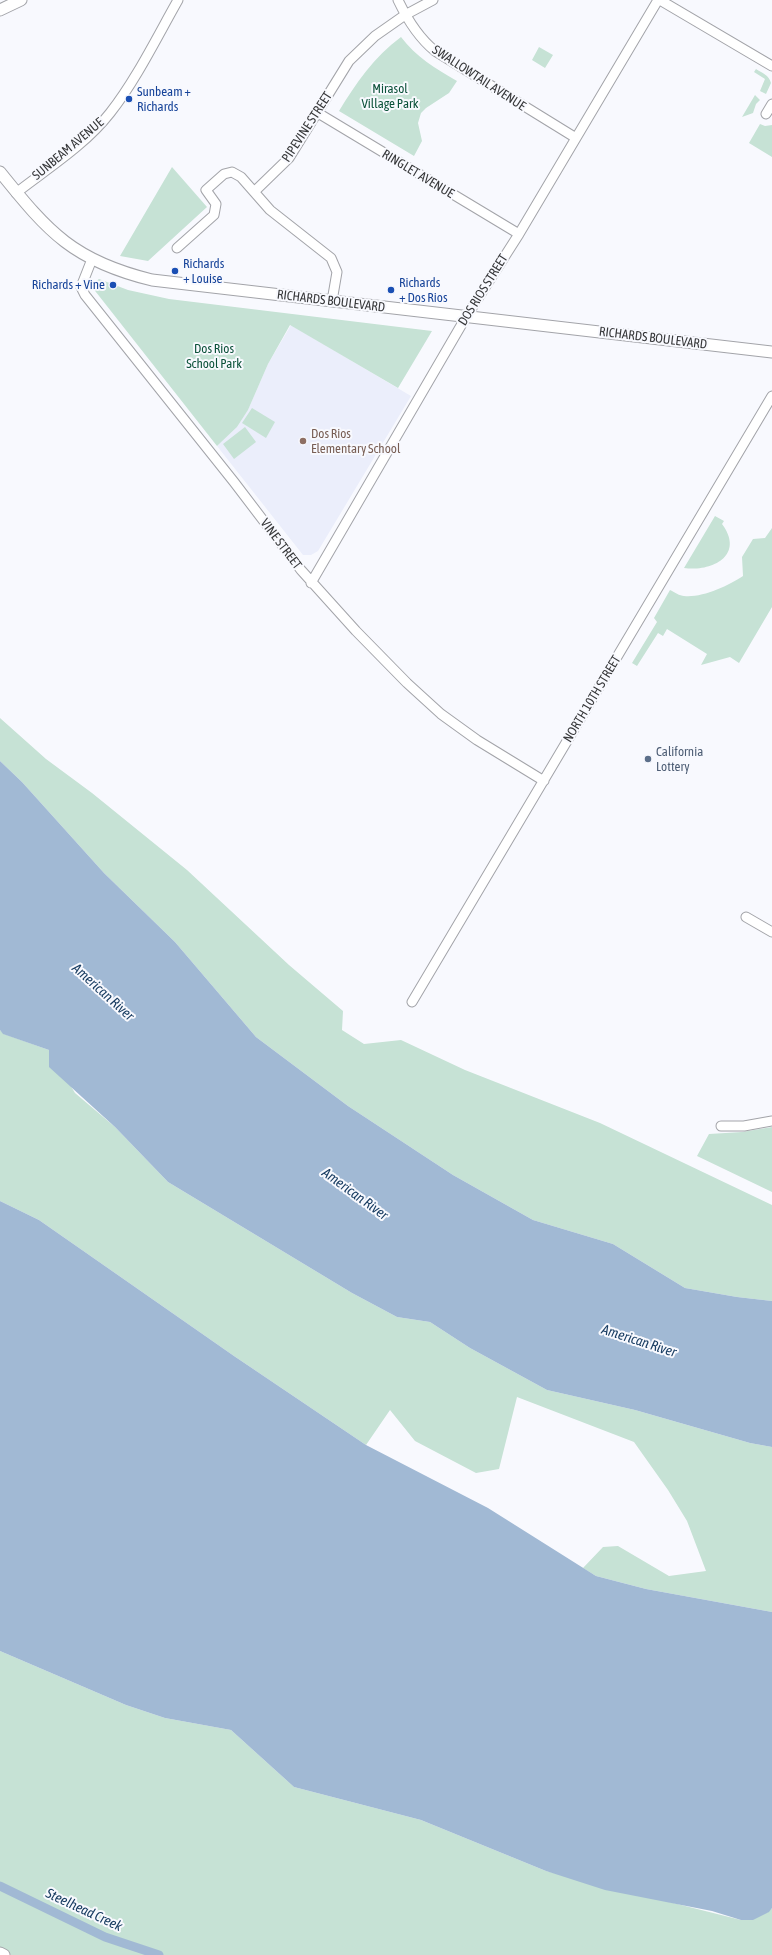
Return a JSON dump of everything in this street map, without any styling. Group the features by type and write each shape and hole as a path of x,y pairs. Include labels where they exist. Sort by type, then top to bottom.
{"main road":[{"path":"1,10 21,0"},
{"name":"RICHARDS BOULEVARD","path":"0,172 48,228 72,248 92,259 129,274 152,280 772,352"},
{"path":"0,1953 4,1955"}],"street":[{"name":"SUNBEAM AVENUE","path":"16,192 93,131 110,113 125,92 178,0"},
{"name":"SWALLOWTAIL AVENUE","path":"398,0 405,15 422,39 435,51 576,138"},
{"name":"PIPEVINE STREET","path":"255,191 290,158 349,61 375,36 405,15 433,0"},
{"path":"659,0 772,66"},
{"name":"DOS RIOS STREET","path":"311,583 466,317 519,234 659,0"},
{"path":"766,114 772,104"},
{"name":"RINGLET AVENUE","path":"318,113 519,234"},
{"path":"176,248 214,215 216,204 206,190 224,174 232,172 241,177 255,191 270,210 332,258 337,272 332,301"},
{"name":"VINE STREET","path":"92,259 81,286 85,295 311,583 428,703 464,731 544,781"},
{"name":"NORTH 10TH STREET","path":"412,1002 772,396"},
{"path":"746,917 772,932"},
{"path":"721,1126 744,1126 772,1121"}],"shaded area":[{"name":"Dos Rios Elementary School","path":"291,325 411,396 318,551 311,555 303,555 217,446 237,427 248,410 268,364"}],"green space":[{"name":"Mirasol Village Park","path":"401,37 413,50 434,67 457,81 449,93 421,113 418,123 422,141 414,156 339,111 366,71 382,53"},
{"path":"539,47 553,55 545,68 532,60"},
{"path":"756,69 765,74 770,80 771,83 766,94 760,91 765,79 754,72"},
{"path":"755,95 760,100 756,104 753,113 742,117"},
{"path":"760,124 765,126 772,125 772,157 749,143"},
{"path":"172,167 207,207 148,261 120,256"},
{"name":"Dos Rios School Park","path":"99,279 128,290 169,299 432,331 398,388 290,325 268,364 248,410 237,427 217,446 92,287"},
{"path":"252,408 275,422 266,438 242,423"},
{"path":"245,427 256,442 234,459 223,444"},
{"path":"715,516 724,521 722,524 728,535 730,545 728,553 715,564 695,569 684,568"},
{"path":"772,528 772,607 739,663 730,657 701,665 707,654 667,629 663,636 658,633 637,666 632,663 657,622 654,618 670,590 682,596 699,595 715,590 737,580 743,576 742,557 753,539 765,538"},
{"path":"0,718 46,759 92,793 187,870 289,965 343,1011 342,1030 364,1044 401,1040 465,1070 600,1123 772,1205 772,1301 737,1297 685,1288 613,1244 533,1220 453,1175 348,1106 256,1037 175,942 104,873 22,782 0,761"},
{"path":"0,1030 4,1034 49,1050 75,1093 115,1127 168,1182 352,1293 397,1317 430,1322 470,1348 547,1390 635,1410 750,1443 772,1447 772,1612 646,1589 596,1576 583,1568 603,1547 618,1546 669,1576 706,1571 687,1521 668,1490 634,1442 517,1397 499,1469 476,1473 415,1441 390,1410 366,1445 234,1356 39,1220 0,1201"},
{"path":"772,1127 772,1192 697,1156 709,1134 742,1132"},
{"path":"0,1651 126,1705 165,1718 231,1730 294,1787 421,1820 546,1871 741,1920 768,1912 772,1908 772,1955 11,1955 0,1950"}],"water":[{"name":"American River","path":"0,761 22,782 104,873 175,942 256,1037 348,1106 453,1175 533,1220 613,1244 685,1288 737,1297 772,1301 772,1447 750,1443 635,1410 547,1390 470,1348 430,1322 397,1317 352,1293 168,1182 115,1127 49,1067 49,1050 3,1034 0,1030"},
{"path":"0,1201 39,1220 234,1356 366,1445 488,1508 596,1576 646,1589 772,1612 772,1908 769,1912 753,1920 741,1920 712,1911 605,1890 546,1871 421,1820 294,1787 231,1730 165,1718 126,1705 0,1651"}],"waterway":[{"name":"Steelhead Creek","path":"0,1886 105,1937 159,1955"}],"place":[{"name":"Sunbeam + Richards","path":"129,99"},
{"name":"Richards + Louise","path":"175,271"},
{"name":"Richards + Vine","path":"113,285"},
{"name":"Richards + Dos Rios","path":"391,290"},
{"name":"Dos Rios Elementary School","path":"303,441"},
{"name":"California Lottery","path":"648,759"}]}
